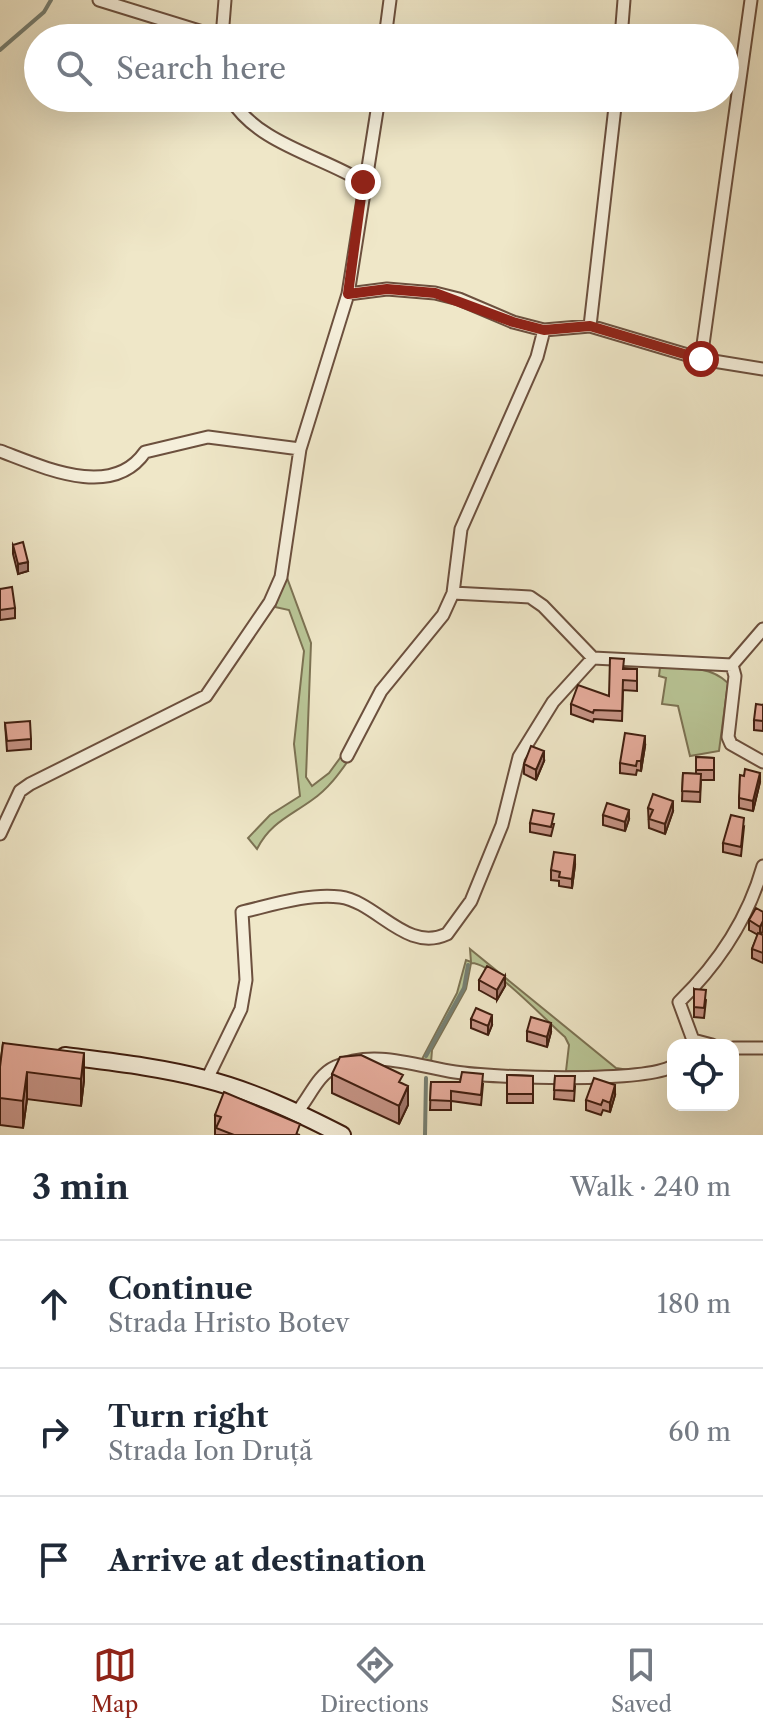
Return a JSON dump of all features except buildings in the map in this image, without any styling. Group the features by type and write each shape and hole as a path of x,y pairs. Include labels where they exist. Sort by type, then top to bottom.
{"main road":[{"path":"45,1053 160,1069 207,1079 296,1113 342,1135"}],"street":[{"path":"99,0 177,24"},
{"path":"223,24 225,0"},
{"path":"387,24 390,0"},
{"path":"622,24 624,0"},
{"path":"739,86 751,0"},
{"path":"241,112 256,130 335,165 363,182"},
{"path":"0,834 20,791 206,696 221,679 270,602 281,577 300,449 348,294 363,182 369,171 377,112"},
{"path":"590,326 614,112"},
{"path":"701,359 735,112"},
{"path":"348,294 387,289 435,293 544,330 590,326 701,359 763,369"},
{"path":"347,756 381,691 443,615 453,593 461,529 537,357 544,330"},
{"path":"0,451 69,476 126,471 145,452 159,446 208,437 300,449"},
{"path":"453,593 530,597 553,615 593,658 732,665"},
{"path":"732,665 763,629"},
{"path":"207,1079 241,1009 246,980 242,912 316,898 342,897 422,938 447,934 457,923 476,888 502,825 519,757 553,702 593,658"},
{"path":"732,665 735,676 728,737 731,744 763,762"},
{"path":"691,1039 679,1002 725,949 747,914 763,866"},
{"path":"739,1048 763,1048"},
{"path":"296,1113 331,1069 374,1059 410,1062 457,1072 611,1077 638,1077 667,1068"}],"green space":[{"path":"286,575 311,643 306,777 312,786 329,773 343,754 350,758 323,791 274,826 257,849 248,838 270,815 300,796 294,744 304,651 289,610 275,607"},
{"path":"660,668 705,670 728,683 719,751 690,756 678,706 662,704 666,678 659,676"},
{"path":"470,949 616,1068 635,1071 619,1074 566,1071 569,1045 565,1037 505,982 480,965 471,963 466,989 432,1050 431,1063 421,1061 457,993 466,960 471,962"}],"waterway":[{"path":"30,24 44,12 51,0"},
{"path":"0,50 24,29"},
{"path":"426,1056 464,988 468,965"},
{"path":"425,1135 426,1078"}],"route":[{"path":"363,182 348,294 387,289 435,293 544,330 590,326 701,359"}]}
